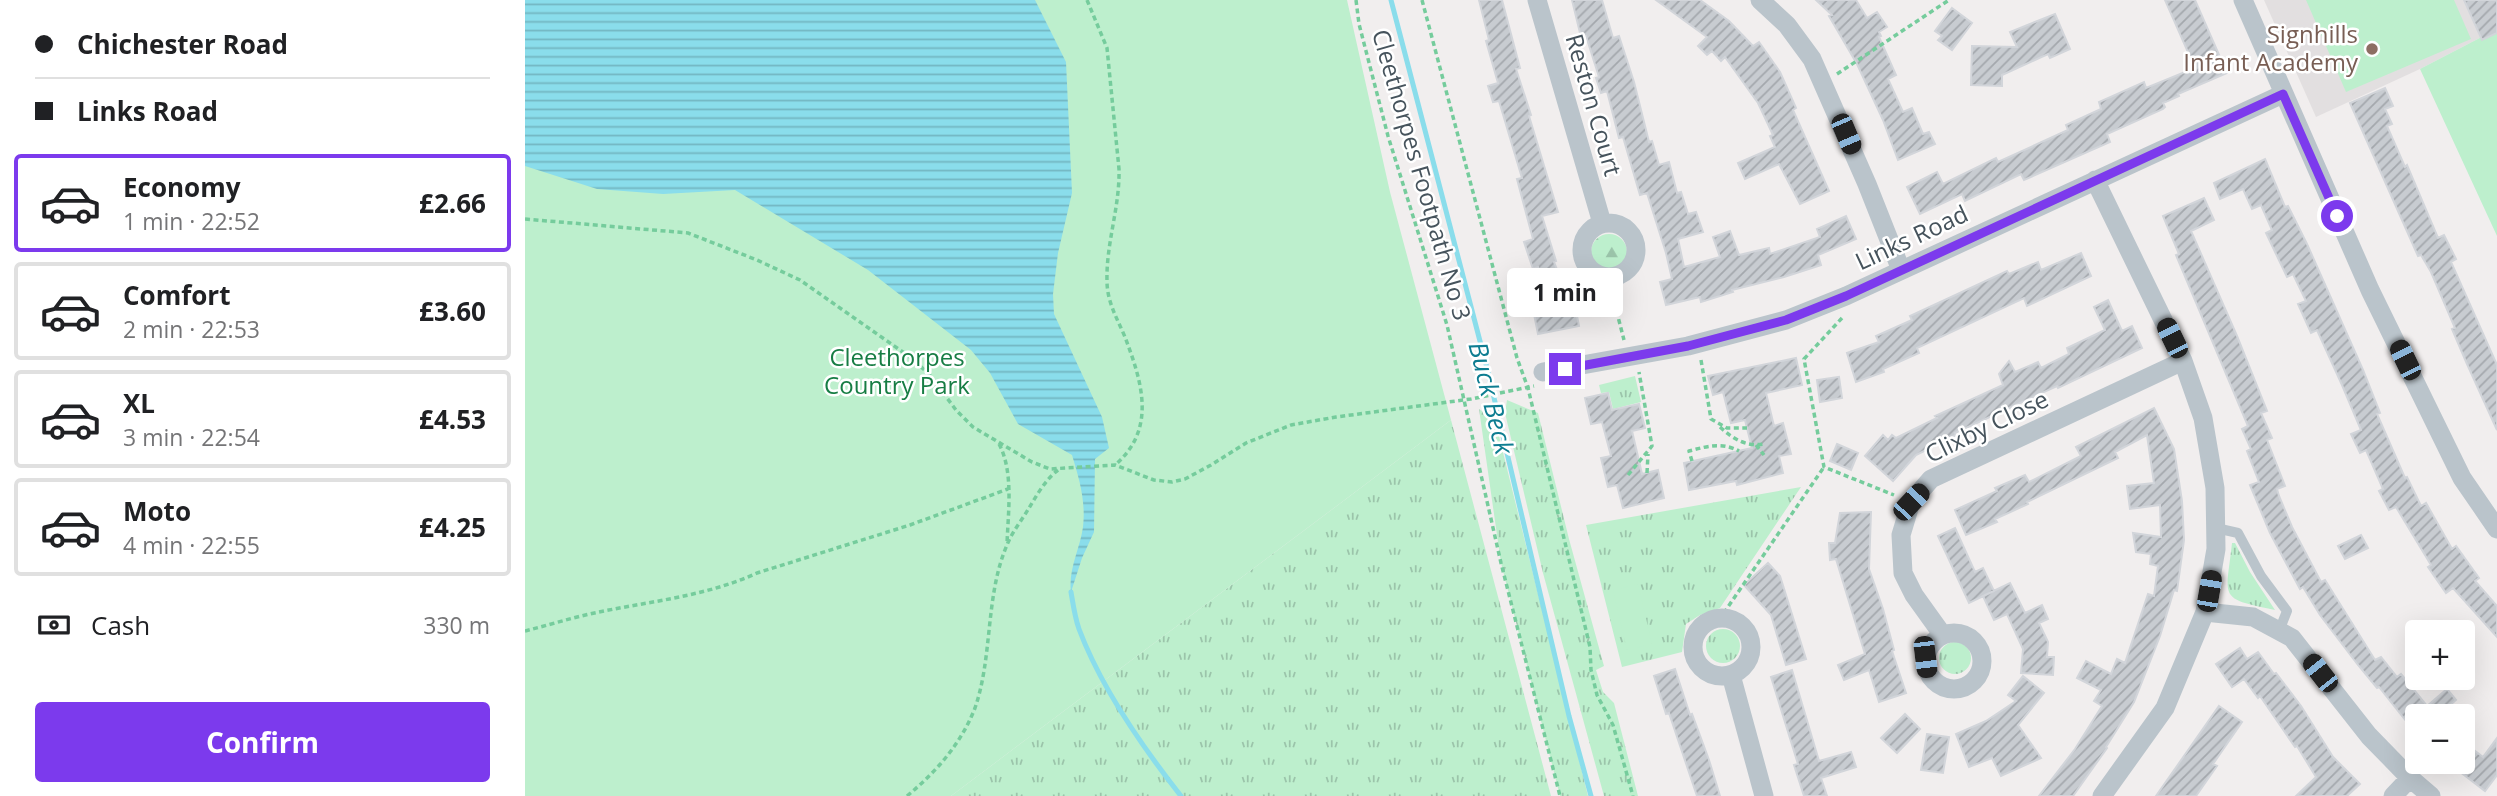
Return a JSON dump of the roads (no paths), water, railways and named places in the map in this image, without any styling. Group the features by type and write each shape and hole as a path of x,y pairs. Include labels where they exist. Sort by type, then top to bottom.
{"street":[{"name":"Reston Court","path":"1537,0 1602,223"},
{"path":"1760,0 1787,25 1812,60 1901,270"},
{"path":"2243,0 2370,290 2462,478 2497,529"},
{"name":"Links Road","path":"1543,372 1698,344 1786,320 1846,296 2283,94"},
{"path":"2095,180 2183,361 2203,418 2215,488 2216,528 2216,550 2205,612 2165,708 2102,796"},
{"path":"1602,223 1624,227 1633,236 1635,259 1629,269 1620,276 1608,278 1597,275 1588,269 1583,259 1581,248 1585,237 1602,223"},
{"name":"Clixby Close","path":"1942,634 1914,596 1903,573 1901,535 1911,502 1931,479 2183,361"},
{"path":"2205,612 2253,617 2292,638 2369,736 2431,796"},
{"path":"1730,619 1743,626 1751,639 1751,654 1744,667 1731,676 1716,676 1702,668 1694,655 1694,639 1702,626 1730,619"},
{"path":"1731,676 1764,796"},
{"path":"2393,796 2410,778"}],"lane":[{"path":"2216,528 2238,533 2261,576 2287,611 2279,631"}],"water":[{"path":"525,0 1035,0 1066,62 1072,193 1058,253 1053,294 1054,314 1102,417 1109,448 1095,459 1094,532 1071,592 1071,575 1084,517 1081,490 1072,455 1018,424 990,373 971,350 868,270 735,190 663,194 597,189 525,166"}],"waterway":[{"name":"Buck Beck","path":"1391,0 1487,368 1569,716 1591,796"},
{"path":"1071,592 1079,629 1099,672 1138,737 1181,796"}],"place":[{"name":"Signhills Infant Academy","path":"2372,49"}],"park label":[{"name":"Cleethorpes Country Park","path":"897,372"}]}
